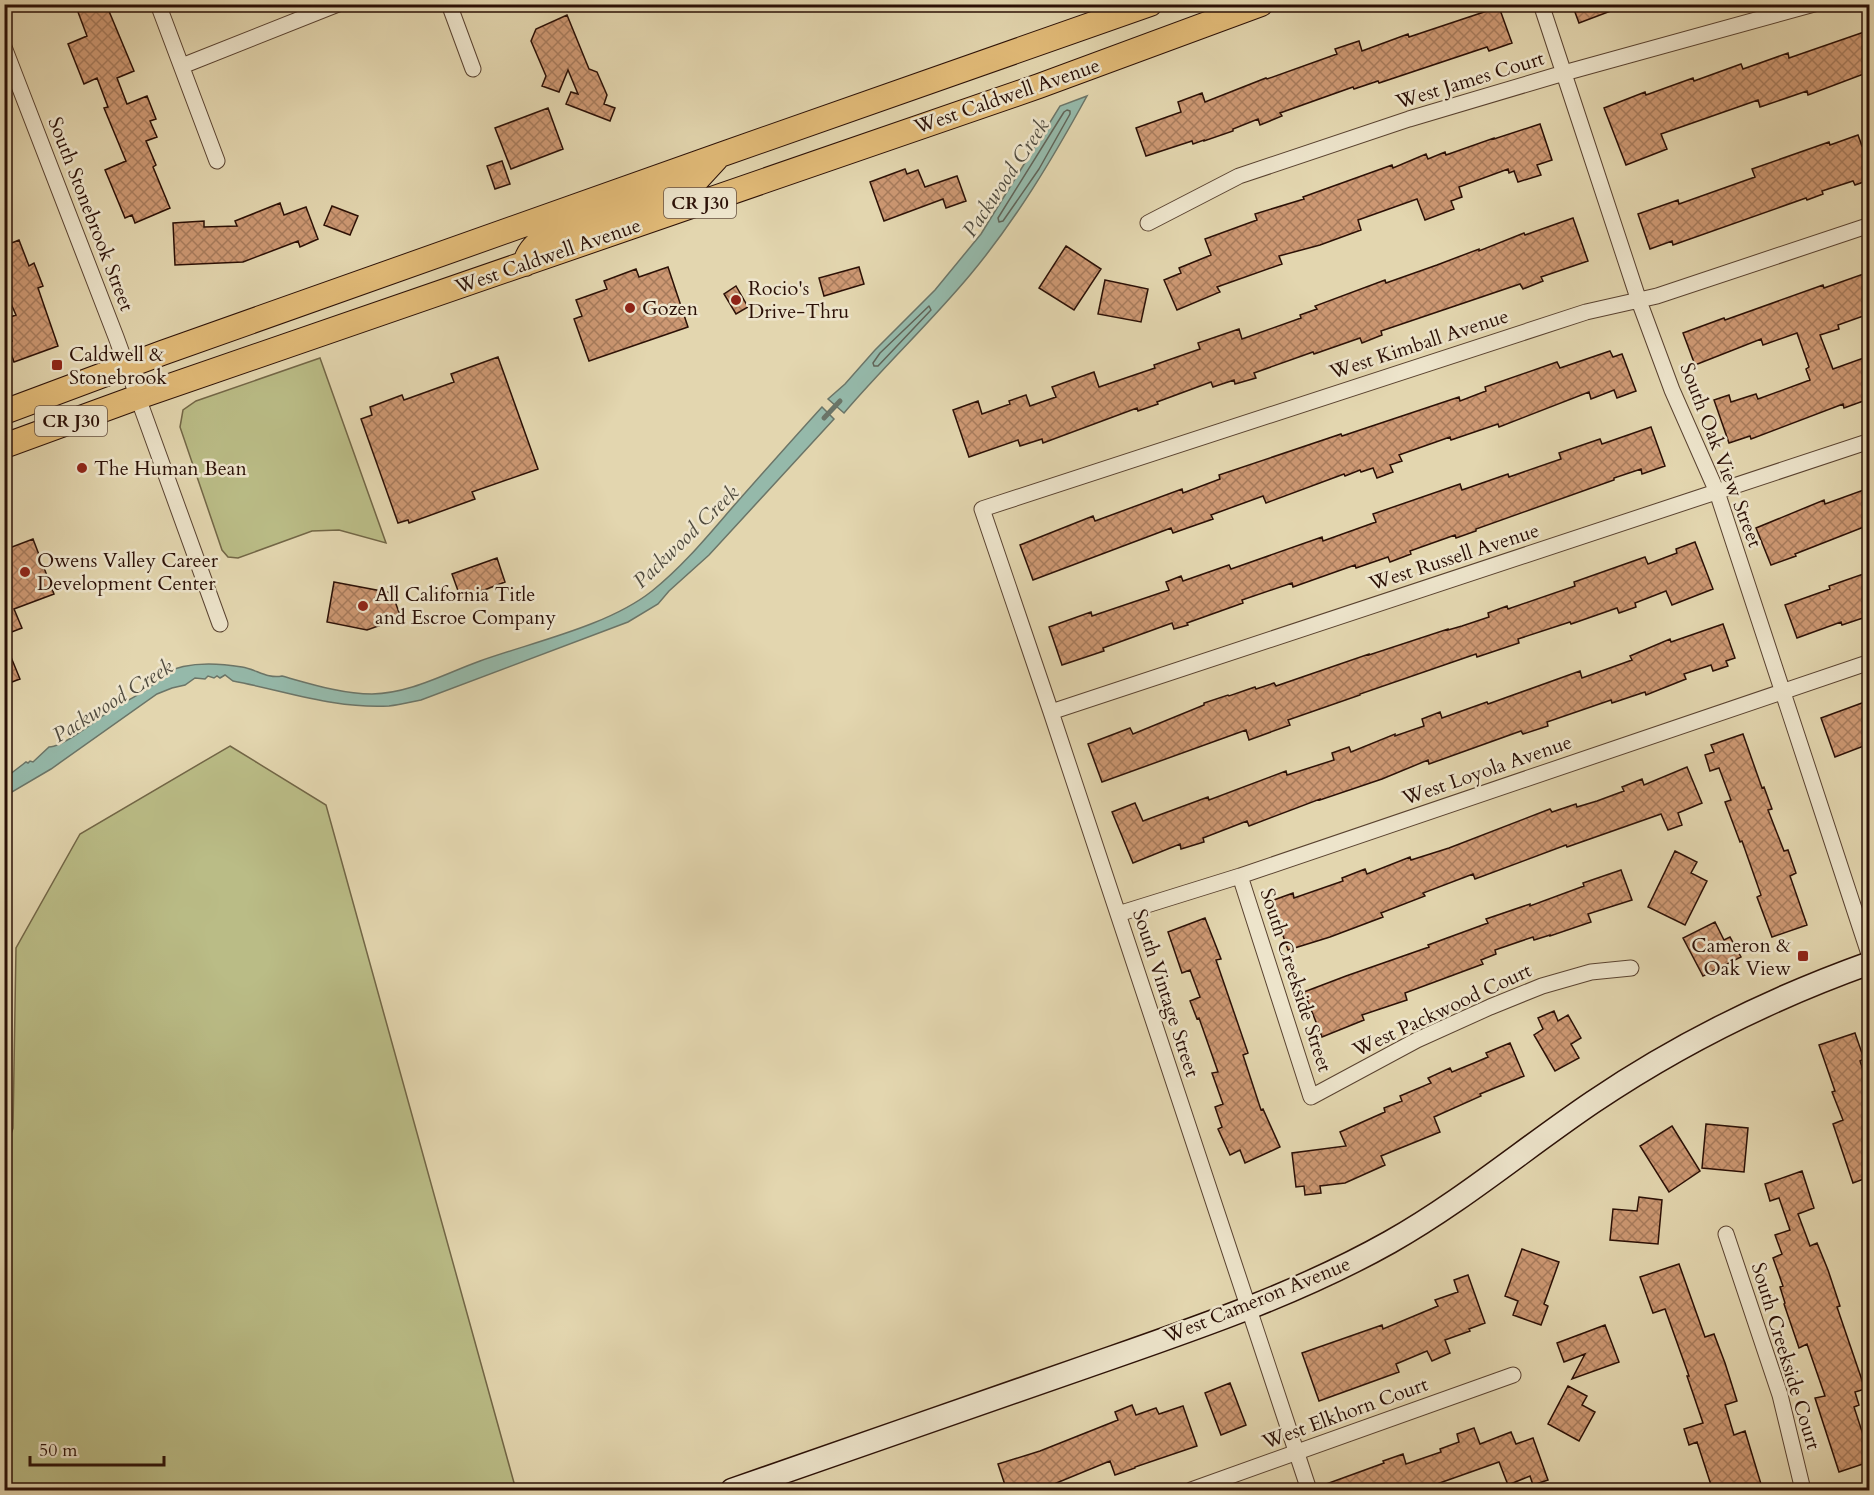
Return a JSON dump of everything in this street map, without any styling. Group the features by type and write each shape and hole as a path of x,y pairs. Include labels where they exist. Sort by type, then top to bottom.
{"main road":[{"name":"West Caldwell Avenue","path":"4,412 720,155 1150,4"},
{"name":"West Caldwell Avenue","path":"4,446 138,397 1028,89 1260,4"},
{"path":"525,264 527,255 549,235 693,184 720,155"}],"street":[{"path":"158,4 217,161"},
{"path":"182,66 338,4"},
{"path":"449,4 473,69"},
{"name":"South Oak View Street","path":"1541,4 1639,301 1672,390 1717,492 1869,957"},
{"name":"West James Court","path":"1148,223 1239,176 1409,119 1564,73 1814,4"},
{"name":"South Stonebrook Street","path":"4,47 138,397 220,624"},
{"name":"West Kimball Avenue","path":"982,510 1574,315 1639,301 1869,225"},
{"name":"West Russell Avenue","path":"1051,712 1869,441"},
{"name":"South Vintage Street","path":"982,510 1309,1491"},
{"name":"West Loyola Avenue","path":"1118,914 1240,876 1869,662"},
{"name":"South Creekside Street","path":"1240,876 1311,1097"},
{"name":"West Cameron Avenue","path":"732,1491 1159,1341 1300,1287 1391,1242 1463,1195 1600,1098 1689,1044 1789,995 1869,963"},
{"name":"West Packwood Court","path":"1311,1097 1417,1040 1542,986 1591,972 1631,968"},
{"name":"South Creekside Court","path":"1726,1234 1780,1395 1803,1491"},
{"name":"West Elkhorn Court","path":"1191,1491 1513,1375"}],"green space":[{"path":"320,358 386,543 339,530 312,531 238,558 228,557 222,550 180,427 183,410 196,401"},
{"path":"230,746 326,805 516,1490 5,1490 4,1155 13,1128 16,948 80,834"}],"water":[{"name":"Packwood Creek","path":"1087,96 1033,188 987,254 955,293 844,413 828,399 935,290 981,234 1060,106"},
{"name":"Packwood Creek","path":"822,407 834,419 709,555 658,604 628,622 421,700 393,706 330,702 233,681 225,675 220,678 208,676 205,679 195,678 185,685 157,694 51,769 7,795 5,778 26,762 33,762 49,747 64,742 83,730 116,706 122,698 125,702 150,687 163,674 182,667 202,664 232,666 338,690 361,694 386,693 427,682 480,661 592,624 614,614 652,591 684,562"}],"building":[{"path":"75,4 106,4 134,71 117,78 127,104 147,96 156,119 150,121 157,137 146,141 156,165 153,167 170,208 135,223 132,215 125,218 105,170 126,161 104,108 108,107 97,78 84,84 68,44 87,36"},
{"path":"1572,4 1624,4 1624,6 1579,23"},
{"path":"1499,7 1512,43 1489,51 1487,47 1379,83 1378,81 1354,89 1353,87 1280,113 1282,116 1260,125 1258,119 1204,141 1193,144 1192,141 1146,156 1136,128 1181,112 1178,102 1202,93 1205,102 1337,54 1335,49 1359,41 1362,51 1408,34 1409,37"},
{"path":"567,15 589,69 597,72 607,95 604,104 615,108 610,121 566,104 571,92 578,94 568,70 559,92 542,86 546,76 531,41 536,29"},
{"path":"1867,31 1869,72 1808,95 1807,91 1760,107 1758,100 1661,134 1667,149 1626,165 1604,108 1645,92 1646,95 1693,78 1694,81 1741,64 1743,69 1788,53 1789,58"},
{"path":"548,108 563,149 511,169 495,128"},
{"path":"1540,124 1552,160 1537,165 1541,175 1518,182 1514,171 1509,173 1508,169 1459,187 1462,197 1451,201 1454,209 1425,220 1417,199 1358,220 1361,230 1320,245 1279,256 1282,264 1217,287 1220,292 1177,310 1164,280 1181,273 1179,268 1211,255 1205,239 1257,220 1255,214 1304,199 1303,197 1392,165 1393,168 1426,154 1428,159 1445,152 1446,155"},
{"path":"1858,135 1862,146 1869,144 1869,180 1855,185 1853,181 1822,191 1823,194 1807,200 1806,198 1673,245 1672,241 1650,249 1638,214 1678,200 1679,204 1755,177 1752,169 1829,142 1830,145"},
{"path":"502,161 510,184 495,189 487,166"},
{"path":"905,169 907,174 918,170 925,187 957,176 966,201 946,208 943,199 884,221 870,182"},
{"path":"280,203 284,215 306,207 318,239 300,247 298,241 243,262 175,265 173,223 204,221 204,227 237,226 235,221"},
{"path":"332,206 358,216 350,235 324,225"},
{"path":"1573,218 1588,261 1541,277 1543,281 1523,289 1520,284 1381,331 1382,335 1362,343 1360,338 1314,354 1313,352 1254,373 1256,378 1235,384 1234,380 1213,387 1211,382 1157,402 1158,404 1138,411 1137,408 1043,443 1042,439 1020,446 1018,440 969,457 953,410 978,401 982,414 1010,404 1009,401 1026,395 1030,406 1056,397 1052,387 1094,372 1099,387 1155,368 1154,365 1200,349 1198,343 1239,329 1242,339 1301,318 1300,315 1317,309 1315,306 1385,280 1386,283 1524,233 1525,235"},
{"path":"19,240 29,266 34,263 43,286 38,288 58,346 14,362 7,343 12,341 5,319 16,315 4,288 4,246"},
{"path":"1066,246 1101,269 1074,310 1039,288"},
{"name":"Gozen","path":"668,267 688,327 589,361 574,319 582,316 576,300 607,289 604,281 636,269 639,277"},
{"path":"859,267 864,284 824,296 819,278"},
{"path":"1869,272 1869,314 1838,325 1839,329 1820,335 1833,369 1869,356 1869,399 1844,408 1843,404 1751,439 1750,436 1729,443 1714,400 1729,395 1731,402 1756,394 1758,399 1810,380 1806,369 1809,367 1797,333 1763,345 1761,339 1695,365 1683,333 1823,285 1824,288"},
{"path":"1105,280 1148,289 1141,322 1098,314"},
{"name":"Rocio's Drive-Thru","path":"736,286 748,307 736,314 724,294"},
{"path":"1610,351 1613,357 1622,354 1636,391 1617,398 1614,390 1591,399 1589,392 1499,427 1498,424 1451,440 1450,437 1399,455 1402,461 1390,465 1393,472 1377,478 1373,468 1361,472 1360,470 1266,503 1263,496 1211,515 1213,519 1173,533 1171,528 1033,580 1020,545 1093,516 1095,521 1182,489 1183,493 1220,479 1219,475 1341,434 1342,436 1459,397 1460,401 1486,391 1485,387 1557,362 1560,368"},
{"path":"498,357 538,469 472,492 475,499 409,523 408,520 398,523 361,419 372,415 370,407 402,395 404,400 454,382 451,374"},
{"path":"1651,427 1665,466 1642,474 1641,469 1614,478 1614,480 1476,529 1476,531 1456,538 1455,535 1410,551 1411,554 1390,562 1388,557 1356,568 1355,565 1293,587 1292,583 1242,600 1243,603 1187,623 1188,625 1174,629 1172,623 1103,648 1104,651 1062,665 1049,627 1091,612 1092,616 1169,590 1166,582 1181,576 1183,581 1229,565 1231,569 1322,537 1323,541 1376,522 1373,514 1460,484 1462,490 1508,474 1509,477 1561,459 1559,453 1600,439 1602,444"},
{"path":"1869,488 1869,525 1771,565 1756,528 1824,500 1825,504"},
{"name":"Owens Valley Career Development Center","path":"33,539 54,594 14,609 22,628 4,635 4,550"},
{"path":"1695,542 1713,589 1672,605 1666,591 1635,603 1636,607 1619,613 1617,608 1571,624 1570,622 1518,639 1519,643 1477,657 1476,654 1360,694 1288,720 1290,725 1249,740 1246,730 1102,782 1088,744 1130,728 1133,734 1228,695 1274,683 1276,686 1369,654 1462,626 1489,617 1488,613 1507,606 1508,609 1575,586 1574,582 1645,557 1648,564 1677,553 1676,549"},
{"path":"497,558 505,582 461,599 452,574"},
{"path":"1869,572 1869,616 1842,625 1841,622 1797,638 1785,605"},
{"name":"All California Title and Escroe Company","path":"334,582 392,593 401,618 367,630 327,622"},
{"path":"1723,624 1735,658 1726,661 1728,666 1713,671 1711,665 1684,674 1686,679 1646,695 1645,692 1612,703 1611,700 1547,722 1548,726 1523,734 1521,731 1429,764 1428,760 1382,779 1320,799 1249,826 1247,821 1203,838 1204,842 1181,849 1180,844 1133,863 1112,812 1135,803 1143,821 1208,797 1209,800 1286,771 1287,775 1334,760 1332,753 1349,747 1351,752 1395,734 1395,736 1424,726 1422,719 1440,712 1442,718 1580,671 1582,678 1632,660 1630,656 1670,639 1671,642"},
{"name":"Owens Valley Career Development Center","path":"4,640 20,679 4,685"},
{"path":"1862,703 1866,712 1869,710 1869,744 1835,757 1821,718"},
{"path":"1743,734 1772,809 1768,810 1784,851 1788,850 1796,873 1790,876 1807,925 1772,937 1757,897 1761,895 1725,802 1731,800 1719,768 1710,771 1705,755 1714,752 1711,745"},
{"path":"1687,767 1702,803 1678,813 1682,825 1668,830 1661,814 1567,847 1566,845 1475,879 1473,874 1423,893 1425,896 1381,913 1383,917 1288,950 1271,901 1293,893 1294,898 1343,881 1342,878 1365,869 1367,874 1410,857 1411,860 1449,848 1550,809 1552,812 1576,804 1577,807 1597,801 1624,791 1622,787 1642,779 1644,785"},
{"path":"1675,851 1697,862 1691,873 1707,881 1685,925 1648,907"},
{"path":"1621,870 1632,900 1588,914 1591,922 1550,936 1534,940 1533,937 1495,950 1496,954 1481,960 1483,964 1405,993 1407,1000 1362,1015 1364,1020 1322,1037 1304,992 1429,947 1428,945 1488,923 1486,919 1530,904 1530,906 1584,886 1583,883"},
{"path":"1205,918 1221,959 1216,960 1248,1053 1243,1055 1261,1110 1263,1109 1280,1147 1245,1163 1240,1150 1230,1155 1218,1129 1222,1127 1215,1107 1223,1104 1212,1073 1218,1072 1199,1018 1197,1019 1190,1001 1200,997 1190,970 1182,973 1168,932"},
{"path":"1715,922 1724,940 1730,937 1741,957 1703,976 1683,938"},
{"path":"1554,1011 1558,1021 1568,1015 1581,1038 1571,1044 1579,1058 1555,1071 1534,1035 1543,1029 1538,1018"},
{"path":"1855,1033 1864,1059 1860,1061 1869,1088 1869,1177 1853,1183 1833,1124 1843,1120 1832,1092 1835,1091 1819,1045"},
{"path":"1510,1043 1524,1076 1480,1094 1481,1096 1434,1117 1440,1132 1381,1156 1385,1165 1345,1183 1320,1186 1321,1193 1305,1195 1304,1186 1296,1187 1292,1153 1346,1146 1340,1132 1385,1112 1384,1108 1402,1101 1400,1096 1431,1083 1428,1078 1450,1068 1452,1072 1474,1063 1488,1057 1486,1053"},
{"path":"1706,1124 1748,1128 1744,1172 1702,1168"},
{"path":"1672,1126 1700,1171 1669,1192 1640,1146"},
{"path":"1802,1171 1814,1208 1798,1214 1810,1246 1817,1243 1828,1270 1840,1306 1837,1307 1865,1389 1855,1392 1859,1405 1854,1407 1869,1453 1869,1462 1839,1472 1815,1398 1825,1396 1807,1344 1799,1348 1784,1304 1780,1287 1783,1286 1773,1258 1782,1254 1775,1235 1790,1230 1779,1198 1770,1201 1765,1184"},
{"path":"1639,1197 1662,1200 1658,1244 1610,1240 1613,1209 1637,1211"},
{"path":"1522,1249 1559,1262 1544,1304 1548,1306 1541,1325 1513,1315 1518,1301 1505,1296"},
{"path":"1679,1264 1705,1337 1714,1334 1725,1363 1737,1401 1725,1405 1734,1435 1745,1431 1761,1484 1742,1491 1713,1491 1697,1442 1689,1445 1684,1429 1703,1423 1665,1309 1653,1313 1640,1277"},
{"path":"1468,1275 1485,1323 1445,1340 1450,1353 1432,1361 1427,1351 1396,1364 1399,1372 1319,1401 1302,1353 1382,1325 1383,1329 1438,1306 1435,1300 1458,1292 1454,1280"},
{"path":"1605,1325 1619,1362 1572,1379 1585,1354 1564,1362 1557,1343"},
{"path":"1230,1383 1246,1425 1221,1435 1205,1393"},
{"path":"1568,1386 1587,1396 1582,1405 1595,1412 1579,1441 1548,1424"},
{"path":"1132,1405 1136,1415 1156,1408 1159,1414 1183,1406 1197,1446 1115,1475 1110,1461 1037,1491 1007,1491 998,1464 1040,1451 1118,1420 1115,1412"},
{"path":"1474,1428 1480,1444 1511,1432 1516,1444 1533,1438 1548,1480 1533,1485 1530,1476 1508,1485 1499,1462 1434,1485 1436,1491 1319,1491 1318,1487 1403,1454 1406,1464 1441,1452 1440,1449 1459,1442 1457,1434"}],"waterway":[{"name":"Packwood Creek","path":"824,418 840,401"}],"place":[{"name":"Rocio's Drive-Thru","path":"736,300"},
{"name":"Gozen","path":"630,308"},
{"name":"Caldwell & Stonebrook","path":"57,365"},
{"name":"The Human Bean","path":"82,468"},
{"name":"Owens Valley Career Development Center","path":"25,572"},
{"name":"All California Title and Escroe Company","path":"363,606"},
{"name":"Cameron & Oak View","path":"1803,956"}]}
